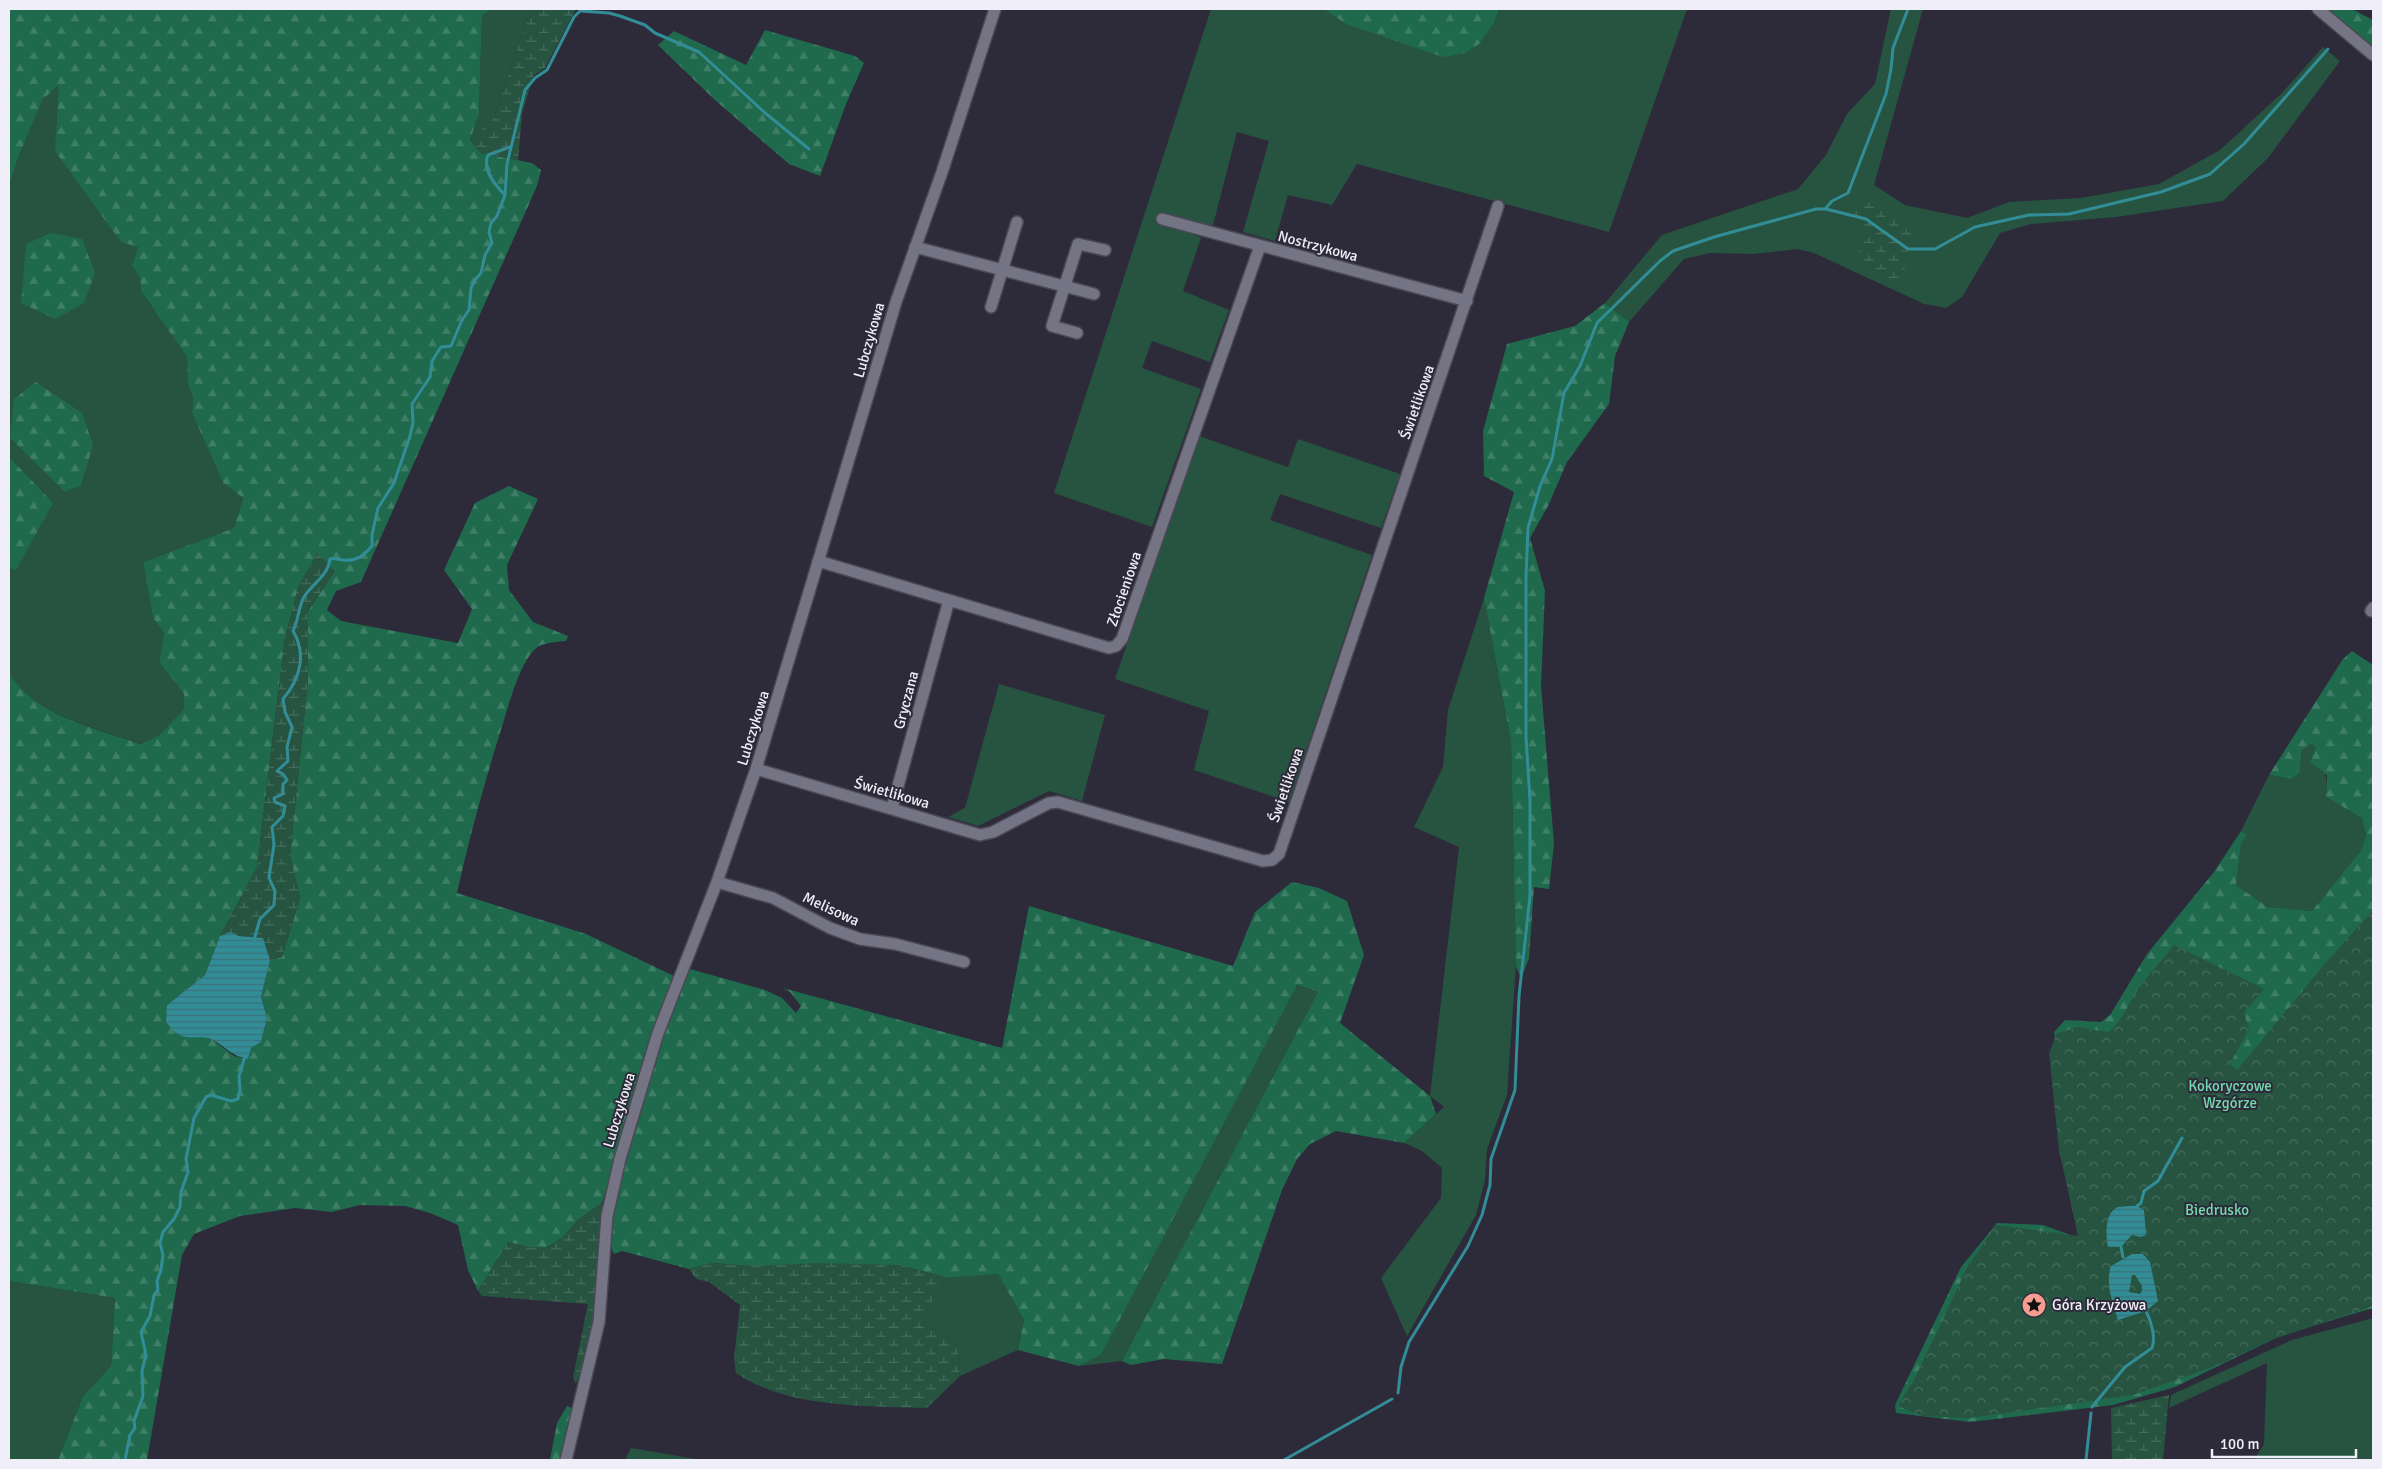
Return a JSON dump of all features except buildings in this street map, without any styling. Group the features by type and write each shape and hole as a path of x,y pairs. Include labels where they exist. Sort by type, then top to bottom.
{"street":[{"name":"Lubczykowa","path":"566,1460 599,1322 610,1194 658,1033 717,882 756,769 896,302 995,9"},
{"path":"2318,9 2373,55"},
{"name":"Świetlikowa","path":"756,769 980,834 993,832 1049,803 1058,802 1263,860 1272,860 1278,854 1498,206"},
{"name":"Nostrzykowa","path":"1162,220 1467,301"},
{"path":"991,307 1017,222"},
{"path":"1077,333 1052,326 1064,285 1078,244 1104,250"},
{"name":"Złocieniowa","path":"818,561 1109,648 1116,646 1122,639 1260,246"},
{"path":"916,247 1002,268 1094,294"},
{"name":"Gryczana","path":"892,808 949,600"},
{"name":"Melisowa","path":"717,882 773,898 830,928 860,940 895,944 964,962"}],"green space":[{"path":"9,9 491,9 482,16 479,114 470,140 481,153 532,163 541,170 537,186 361,582 336,591 327,610 341,621 458,643 472,609 444,570 475,503 509,486 538,499 507,565 509,590 533,622 568,636 566,641 537,647 529,656 520,673 485,784 457,893 586,934 674,976 649,1042 636,1095 602,1203 578,1220 562,1238 546,1248 527,1247 508,1242 478,1291 468,1270 458,1225 430,1213 405,1206 360,1205 332,1212 295,1208 240,1216 194,1234 182,1255 147,1460 58,1460 83,1396 111,1366 115,1298 9,1281 9,672 20,687 34,700 50,710 86,726 141,744 159,735 184,709 184,694 159,662 164,633 153,618 143,562 234,528 243,498 223,483 192,413 193,397 188,385 187,357 141,291 140,278 132,265 138,247 121,242 55,151 59,85 43,99 18,158 9,187","holes":["335,571 308,611 308,679 290,856 300,898 282,957 270,960 261,997 267,1018 261,1042 251,1048 247,1059 234,1056 213,1040 201,1036 167,1005 205,975 220,936 257,868 285,637"]},
{"path":"491,9 542,9 527,19 494,118 470,140 479,114 482,16"},
{"path":"542,9 576,9 545,68 533,76 522,114 518,160 481,153 470,140 494,118 527,19"},
{"path":"1211,9 1323,9 1346,24 1495,21 1499,9 1687,9 1609,232 1357,164 1332,205 1288,195 1275,241 1243,232 1269,141 1237,132 1213,225 1183,230 1201,238 1183,291 1229,310 1210,362 1152,341 1142,368 1201,389 1152,527 1054,493"},
{"path":"1323,9 1499,9 1495,21 1479,44 1465,53 1443,57 1346,24"},
{"path":"1891,9 1923,9 1874,185 1905,205 1967,218 2009,202 2081,198 2159,184 2220,150 2281,94 2323,47 2340,61 2268,158 2223,201 2116,217 2031,224 2000,233 1962,297 1946,308 1924,304 1814,253 1798,249 1753,254 1710,253 1684,259 1629,322 1605,303 1662,235 1798,189 1826,155 1847,114 1875,84"},
{"path":"2328,9 2352,9 2373,20 2373,47"},
{"path":"765,30 855,56 864,63 846,104 820,176 789,164 715,100 658,45 674,31 746,65"},
{"path":"59,85 138,247 132,265 140,278 141,291 187,357 188,385 193,397 192,413 223,483 243,498 234,528 143,562 153,618 164,633 159,662 184,694 184,709 159,735 142,744 87,726 50,710 34,700 20,687 9,672 9,569 16,570 11,459 9,461 9,187 18,158 43,99"},
{"path":"1859,202 1880,204 1910,224 1911,238 1906,245 1907,263 1900,278 1891,286 1877,278 1869,269 1857,244 1863,241 1862,232 1842,216 1842,211"},
{"path":"51,233 82,239 95,273 84,303 55,319 21,303 26,244"},
{"path":"1605,303 1629,322 1615,356 1609,404 1567,462 1548,506 1530,538 1545,591 1541,686 1554,844 1549,889 1534,887 1529,958 1521,979 1516,966 1511,742 1484,598 1514,492 1484,476 1483,431 1507,344 1575,326"},
{"path":"36,382 82,413 93,445 81,485 65,492 10,438 14,399"},
{"path":"1199,436 1288,467 1298,439 1400,474 1381,528 1280,494 1270,520 1372,555 1289,802 1194,770 1209,711 1115,679"},
{"path":"11,459 53,503 16,570 9,569 9,461"},
{"path":"317,553 335,571 308,611 308,679 290,856 300,898 282,957 270,960 263,938 239,936 230,932 220,936 257,868 285,637 298,587"},
{"path":"1484,598 1511,742 1516,966 1507,1095 1487,1149 1485,1180 1476,1215 1407,1336 1381,1278 1441,1198 1442,1168 1422,1151 1404,1143 1444,1107 1430,1096 1459,847 1414,827 1443,767 1448,710"},
{"name":"Biedrusko","path":"2352,651 2373,665 2373,1308 2282,1335 2175,1387 2113,1405 1970,1422 1896,1413 1895,1405 1961,1267 1997,1223 2043,1225 2092,1243 2063,1098 2054,1032 2065,1020 2101,1022 2110,1015 2147,954 2214,872 2241,831 2247,834 2241,845 2236,885 2268,907 2312,911 2361,850 2366,835 2362,818 2326,797 2327,775 2310,762 2316,748 2312,744 2302,750 2299,773 2293,779 2269,775 2343,659"},
{"path":"999,684 1105,715 1082,801 1049,791 978,826 948,817 965,808"},
{"path":"2312,744 2317,749 2323,762 2326,776 2326,797 2362,818 2366,835 2361,850 2312,911 2268,907 2236,885 2241,845 2246,834 2241,831 2269,775 2293,779 2299,773 2302,750"},
{"path":"1292,882 1319,888 1347,901 1364,955 1340,1023 1430,1096 1436,1114 1404,1143 1336,1131 1310,1144 1297,1159 1282,1190 1222,1364 1164,1359 1131,1365 1122,1361 1318,992 1297,985 1101,1355 1079,1366 1018,1350 1024,1320 998,1274 947,1278 900,1265 751,1266 713,1263 689,1269 622,1251 614,1254 610,1233 614,1200 624,1159 652,1069 690,969 765,990 782,998 796,1013 801,1006 790,992 783,988 1002,1048 1029,906 1233,966 1255,912"},
{"name":"Biedrusko","path":"2373,910 2373,1306 2271,1340 2218,1365 2133,1395 1970,1418 1922,1416 1898,1406 1914,1380 1967,1268 1996,1225 2078,1236 2059,1150 2049,1053 2057,1033 2078,1027 2109,1032 2120,1020 2139,987 2174,945 2264,989 2244,1013 2249,1029 2230,1064 2237,1070 2328,960"},
{"path":"1296,985 1318,992 1122,1361 1079,1366 1101,1355"},
{"path":"602,1203 599,1294 596,1323 581,1379 575,1383 573,1377 588,1304 482,1296 478,1291 508,1242 527,1247 547,1248 562,1238 578,1220"},
{"path":"713,1263 751,1266 819,1263 900,1265 947,1278 935,1294 923,1324 957,1341 960,1376 927,1408 828,1403 779,1393 756,1384 736,1373 734,1358 740,1305 709,1282 696,1279 689,1269"},
{"path":"998,1274 1024,1320 1018,1350 960,1376 957,1341 923,1324 935,1294 947,1278"},
{"path":"9,1281 115,1298 111,1366 83,1396 58,1460 9,1460"},
{"path":"2373,1318 2373,1460 2254,1460 2264,1444 2267,1363 2169,1408 2171,1395 2292,1340"},
{"path":"2169,1395 2163,1460 2112,1460 2111,1408"},
{"path":"567,1406 574,1409 563,1460 550,1460 557,1423"},
{"path":"631,1448 696,1459 625,1460"}],"water":[{"path":"230,932 239,936 263,938 270,960 261,997 267,1018 261,1042 251,1048 248,1059 233,1053 208,1038 182,1036 175,1032 166,1022 167,1005 205,975 220,936"},
{"path":"2137,1206 2144,1210 2146,1235 2141,1237 2132,1235 2121,1247 2108,1247 2107,1226 2112,1211 2118,1207"},
{"path":"2132,1254 2143,1254 2150,1262 2158,1301 2146,1311 2118,1320 2109,1286 2111,1266","holes":["2132,1275 2135,1275 2142,1286 2140,1294 2129,1292"]}],"waterway":[{"path":"254,940 260,919 274,905 275,891 269,878 274,844 272,827 283,816 285,806 275,802 274,798 283,794 283,784 287,780 283,774 277,771 288,761 287,747 292,727 285,712 283,699 294,683 300,666 300,649 293,631 301,602 327,570 330,559 356,559 372,546 372,535 378,508 394,483 410,436 413,423 412,404 430,377 432,361 441,347 451,346 462,320 469,310 471,288 481,273 485,255 492,243 489,232 491,223 497,216 505,195 507,164 525,90 535,78 547,70 574,17 582,9"},
{"path":"1826,208 1832,201 1848,193 1886,94 1893,48 1908,9"},
{"path":"581,11 609,13 620,16 645,25 655,33 699,52 764,112 809,149"},
{"path":"1398,1393 1401,1367 1409,1342 1468,1246 1482,1215 1490,1185 1491,1159 1515,1090 1519,996 1530,896 1530,800 1526,737 1526,577 1528,528 1540,486 1552,459 1564,393 1580,366 1597,323 1660,261 1673,251 1714,237 1816,209 1826,209 1866,219 1908,249 1935,249 1975,227 2029,215 2069,214 2161,192 2210,174 2244,144 2328,49"},
{"path":"505,195 497,187 488,172 487,161 488,155 510,147"},
{"path":"125,1460 130,1435 135,1428 134,1421 143,1396 142,1371 146,1355 141,1332 150,1316 154,1295 158,1290 157,1281 163,1255 160,1243 163,1232 174,1219 180,1207 181,1192 188,1172 186,1159 194,1118 206,1097 211,1095 231,1101 238,1099 240,1090 239,1076 245,1056"},
{"path":"2137,1206 2141,1203 2144,1191 2158,1181 2182,1138"},
{"path":"2121,1247 2123,1257"},
{"path":"2092,1407 2125,1367 2152,1348 2152,1329 2146,1311"},
{"path":"1284,1460 1392,1399"},
{"path":"2086,1460 2091,1413"}],"place":[{"name":"Góra Krzyżowa","path":"2034,1305"}],"park label":[{"name":"Kokoryczowe Wzgórze","path":"2230,1094"}]}
